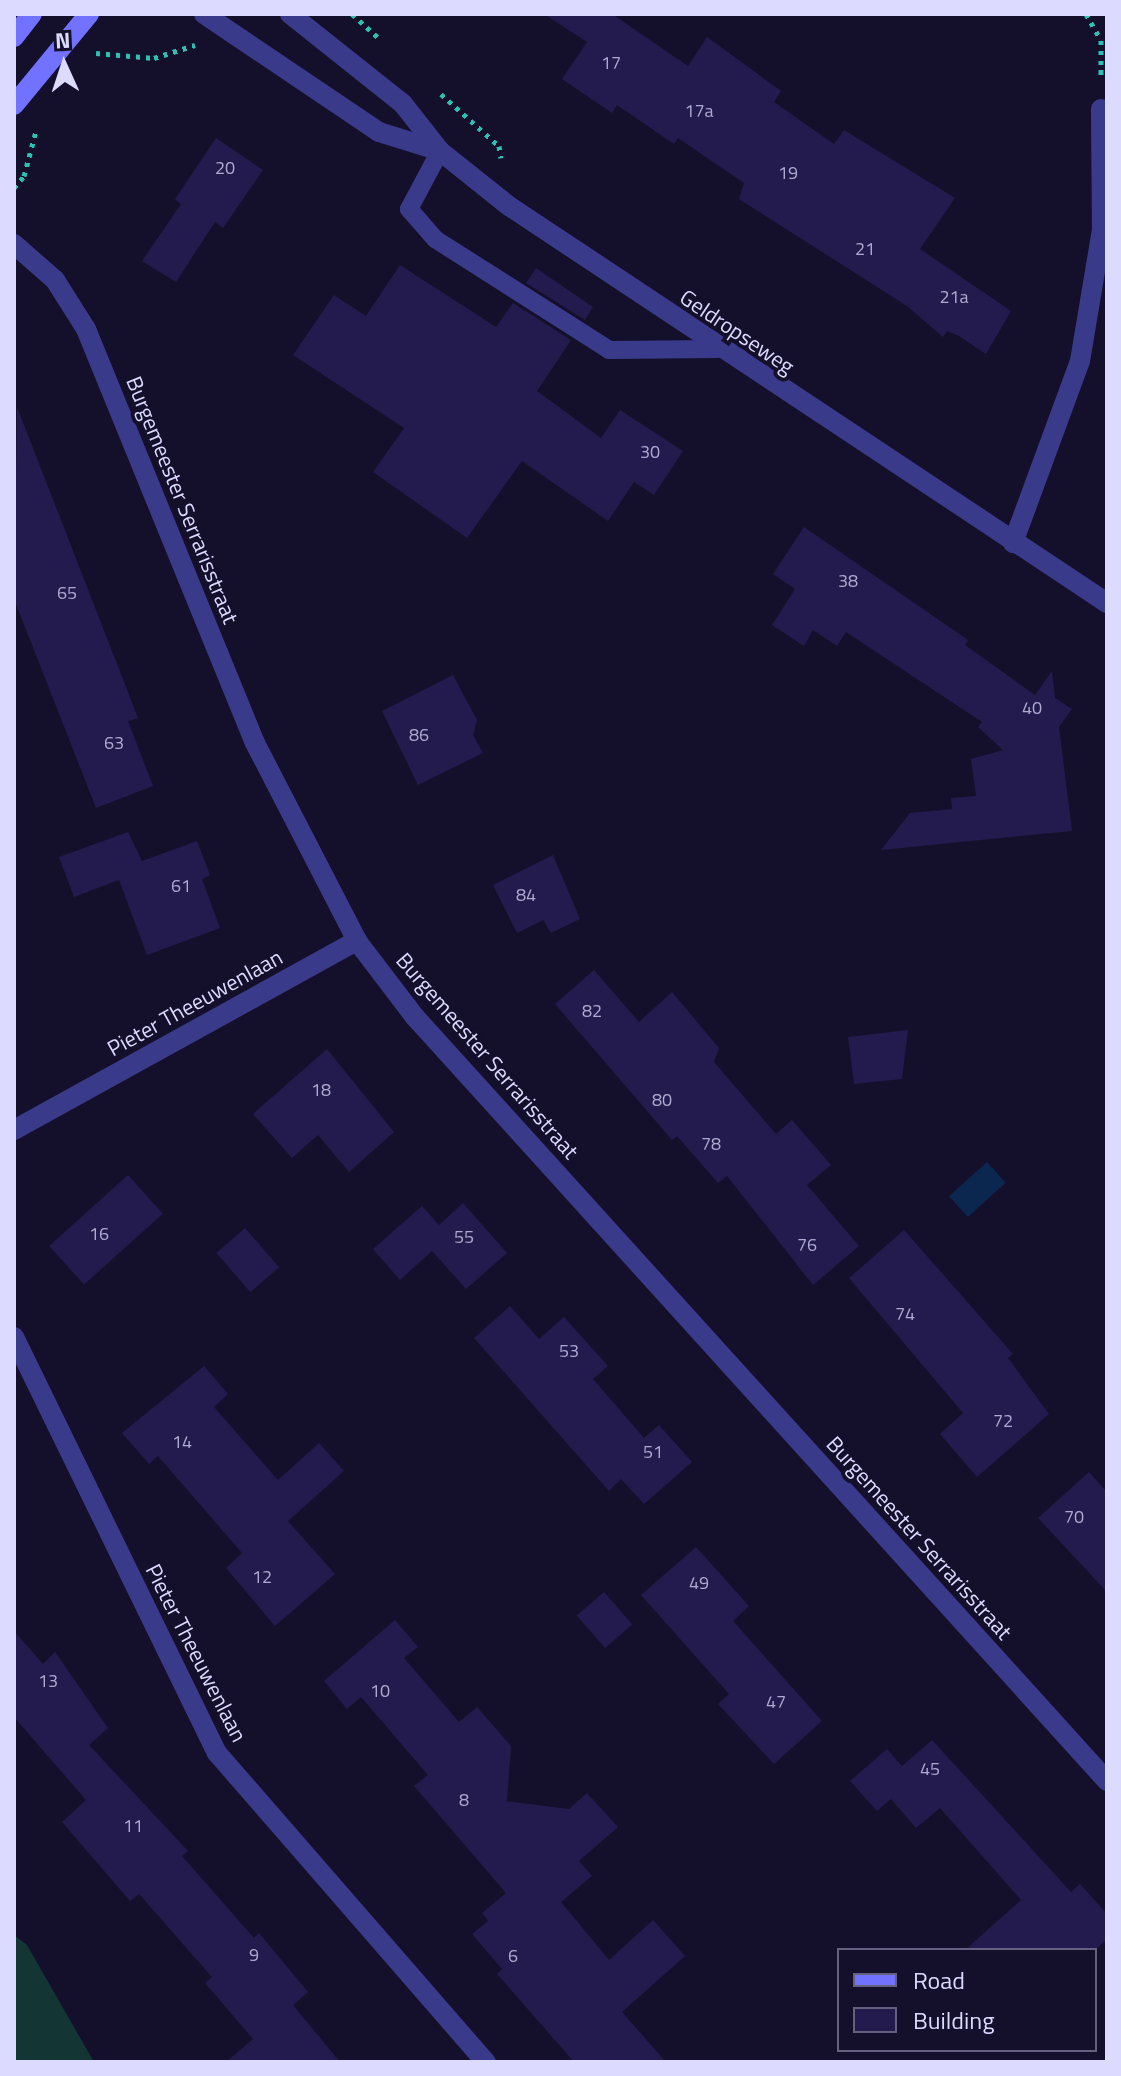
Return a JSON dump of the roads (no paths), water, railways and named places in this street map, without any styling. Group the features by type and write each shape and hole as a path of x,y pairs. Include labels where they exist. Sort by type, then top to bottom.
{"main road":[{"path":"14,37 32,14"},
{"path":"14,105 89,14"}],"street":[{"name":"Geldropseweg","path":"204,14 227,25 379,132 440,151"},
{"name":"Geldropseweg","path":"290,14 403,104 440,151 509,206 718,349 1107,603"},
{"path":"1013,543 1080,361 1102,230 1101,109"},
{"name":"Burgemeester Serrarisstraat","path":"14,244 55,280 86,329 255,743 357,941 415,1017 1107,1781"},
{"name":"Pieter Theeuwenlaan","path":"14,1130 357,941"},
{"name":"Pieter Theeuwenlaan","path":"14,1337 217,1753 486,2062"}],"lane":[{"path":"440,151 409,209 435,239 609,350 718,349"}],"water":[{"path":"987,1162 1006,1183 968,1217 949,1196"}]}
